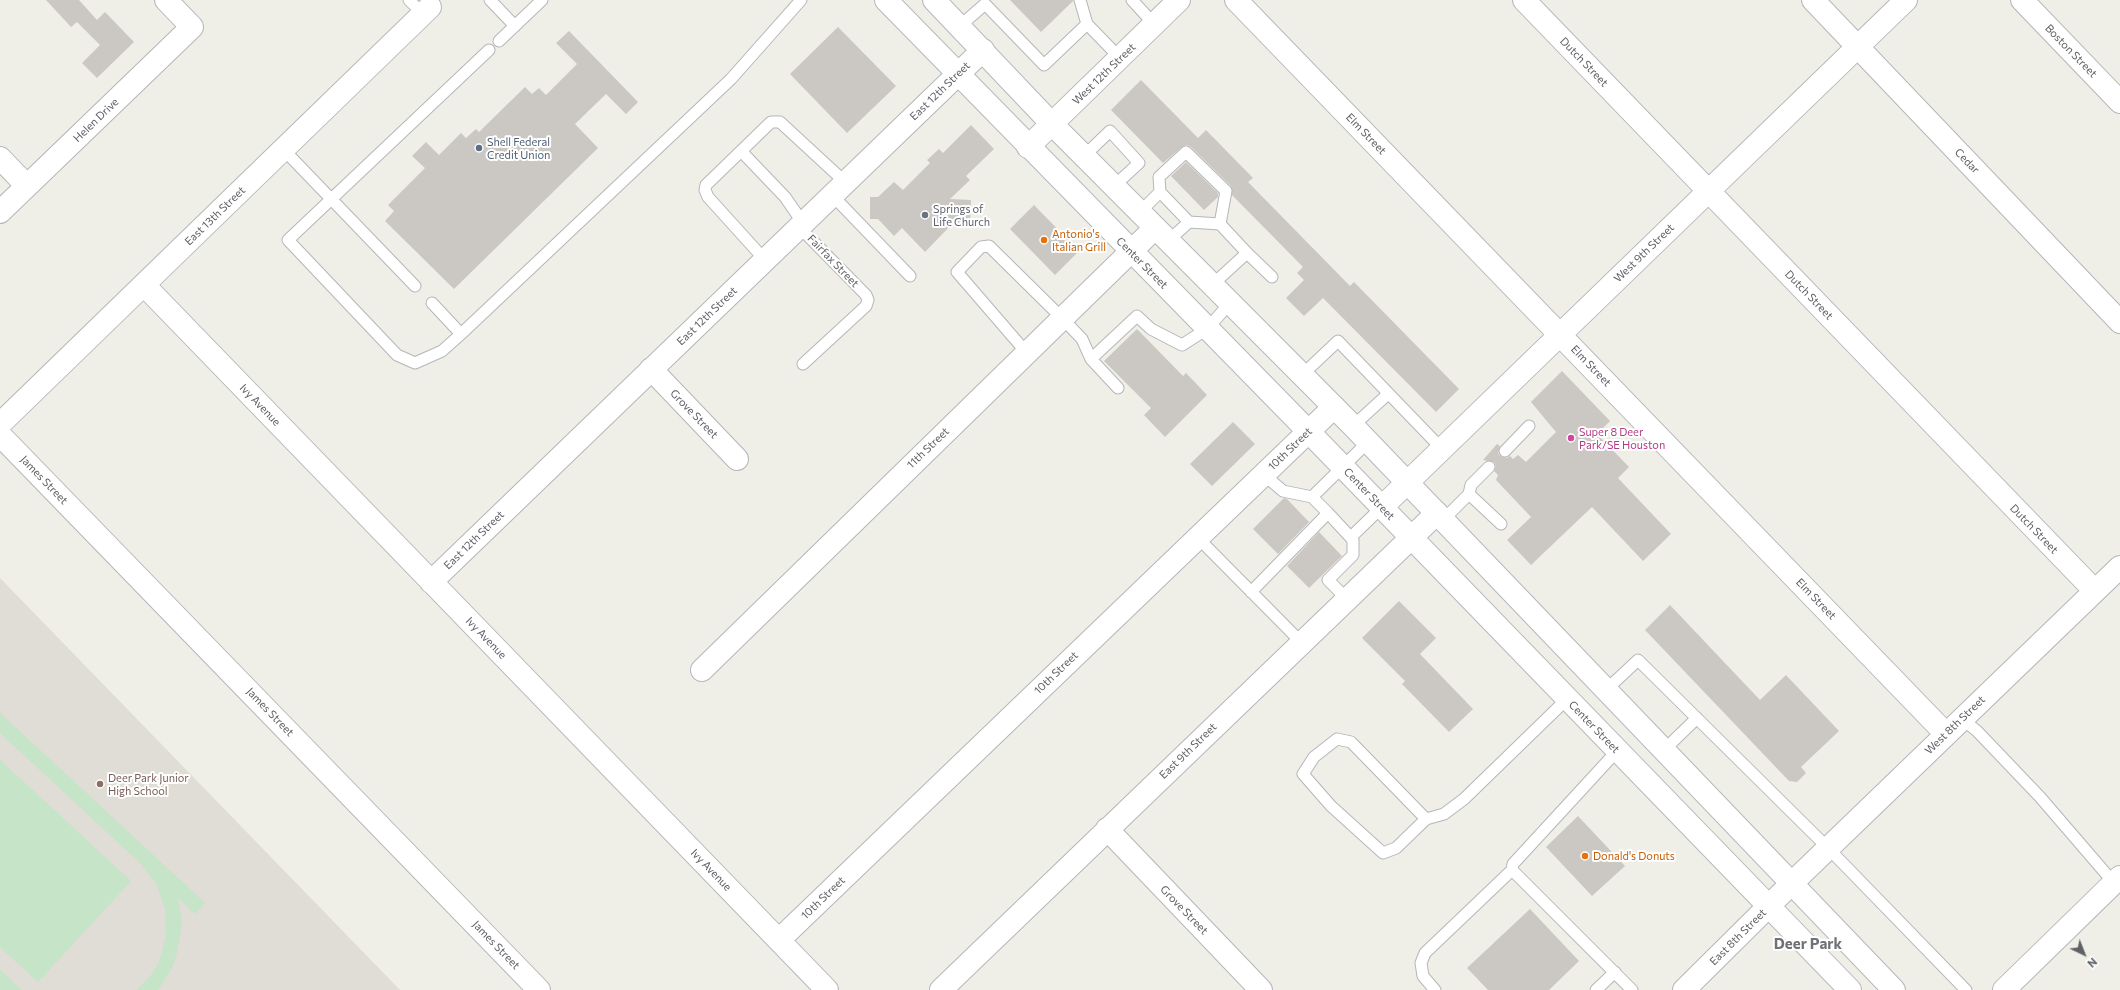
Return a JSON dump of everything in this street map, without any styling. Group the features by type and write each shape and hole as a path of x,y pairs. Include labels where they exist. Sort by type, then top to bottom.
{"street":[{"name":"Helen Drive","path":"0,212 192,27 166,0"},
{"name":"Center Street","path":"886,0 1028,147 1308,431 1850,990"},
{"name":"West 12th Street","path":"1028,147 1179,0"},
{"name":"Elm Street","path":"1236,0 1561,334 1946,734"},
{"name":"Dutch Street","path":"1524,0 2095,591"},
{"name":"Cedar","path":"1813,0 2120,322"},
{"name":"West 9th Street","path":"1382,507 1906,0"},
{"name":"Boston Street","path":"2022,0 2120,102"},
{"path":"943,3 960,26 1051,123 1353,426 1894,990"},
{"name":"East 13th Street","path":"0,424 284,149 421,7"},
{"name":"East 12th Street","path":"431,582 983,50"},
{"path":"0,158 27,186"},
{"name":"11th Street","path":"702,670 1131,251 1162,234"},
{"name":"Ivy Avenue","path":"144,285 828,990"},
{"name":"Grove Street","path":"651,369 737,459"},
{"name":"10th Street","path":"779,940 1334,407"},
{"name":"James Street","path":"0,435 540,990"},
{"name":"East 9th Street","path":"952,986 1107,829 1301,642 1411,538 1440,516"},
{"name":"West 8th Street","path":"1791,884 2120,567"},
{"name":"Grove Street","path":"1107,829 1261,990"},
{"path":"2004,990 2117,880"},
{"name":"East 8th Street","path":"1684,990 1791,884"}],"lane":[{"path":"490,0 515,26"},
{"path":"499,41 542,0"},
{"path":"489,50 288,240 397,355 415,363 442,351 461,334 731,78 801,0"},
{"path":"1080,0 1087,24 1120,58"},
{"path":"1132,0 1154,24"},
{"path":"960,26 983,2 1044,64 1087,24"},
{"path":"765,260 706,193 706,185 771,122 776,121 839,189 910,276"},
{"path":"1084,156 1110,131 1139,163 1114,186"},
{"path":"284,149 415,286"},
{"name":"Fairfax Street","path":"741,151 785,197 803,223 806,234 866,295 868,300 866,306 803,364"},
{"path":"1189,222 1160,192 1160,177 1186,152 1226,192 1220,224"},
{"path":"1140,212 1160,192"},
{"path":"1162,234 1189,222 1220,224 1272,277"},
{"path":"1026,352 957,272 981,247 989,246 1062,318 1082,339 1091,360 1118,388"},
{"path":"1212,285 1247,253"},
{"path":"432,303 461,334"},
{"path":"1091,360 1137,316 1151,329 1182,345 1207,328 1230,303"},
{"path":"1302,375 1338,341 1442,449"},
{"path":"1353,426 1388,394"},
{"path":"1505,451 1530,426"},
{"path":"1312,497 1368,442"},
{"path":"1440,516 1469,494 1471,485 1490,467"},
{"path":"1263,474 1283,491 1312,497 1353,540 1352,555 1328,580 1346,599"},
{"path":"1469,494 1501,524"},
{"path":"1350,537 1382,507"},
{"path":"1251,592 1328,513"},
{"path":"1197,537 1301,642"},
{"path":"1606,690 1638,660 1828,848 1966,990"},
{"path":"1426,819 1351,742 1338,738 1314,757 1303,774 1331,806 1382,853 1396,848 1426,819 1444,814 1464,798 1567,699"},
{"path":"1664,750 1697,718"},
{"path":"1962,718 1977,731 2030,786 2117,880"},
{"path":"1436,990 1423,976 1421,963 1425,953 1512,870 1513,864 1617,751"},
{"path":"1512,870 1632,990"},
{"path":"1596,990 1615,972"}],"shaded area":[{"name":"Deer Park Junior High School","path":"0,578 400,990 0,990"}],"green space":[{"path":"0,713 205,903 195,914 178,898 182,922 177,953 172,968 158,990 137,990 152,974 159,962 166,936 165,909 156,883 139,862 0,733"},
{"path":"0,760 131,881 38,982 0,947"},
{"path":"0,970 21,989 22,990 0,990"}],"building":[{"path":"46,0 79,0 97,20 105,12 134,42 97,78 82,63 100,45 77,22 71,27"},
{"path":"1010,0 1073,0 1073,1 1041,32"},
{"path":"838,27 896,86 847,133 790,74"},
{"path":"569,31 638,102 626,114 606,94 575,124 598,148 454,289 385,221 394,211 388,205 425,168 412,156 426,142 439,155 461,133 466,138 476,129 479,132 525,87 532,94 539,88 546,95 577,64 556,43"},
{"path":"1141,80 1198,138 1206,130 1253,178 1248,182 1350,286 1354,282 1459,389 1436,412 1323,298 1304,316 1286,298 1304,280 1297,273 1303,267 1232,195 1231,186 1191,147 1187,145 1182,147 1163,163 1111,110"},
{"path":"971,125 994,149 966,176 970,180 950,199 971,200 970,223 954,222 925,252 902,228 894,236 878,219 870,219 870,197 878,197 894,182 903,190 930,163 927,160 939,149 943,153"},
{"path":"1186,162 1218,193 1218,197 1204,210 1171,176"},
{"name":"Antonio's Italian Grill","path":"1034,205 1079,251 1055,275 1010,229"},
{"path":"1137,329 1183,376 1186,373 1207,395 1165,437 1144,415 1151,408 1104,361"},
{"path":"1562,371 1610,421 1597,434 1629,467 1618,478 1671,534 1643,561 1592,507 1531,565 1507,540 1531,517 1496,480 1498,475 1494,471 1496,466 1494,462 1483,460 1497,444 1500,446 1498,453 1500,456 1507,458 1510,456 1513,459 1518,455 1526,462 1556,432 1531,402"},
{"path":"1233,422 1255,444 1212,486 1190,464"},
{"path":"1284,498 1287,499 1309,522 1278,554 1253,529"},
{"path":"1319,532 1342,556 1309,588 1287,566"},
{"path":"1399,601 1436,638 1420,654 1473,709 1449,732 1402,684 1405,681 1362,638"},
{"path":"1670,605 1760,700 1786,675 1839,731 1801,767 1806,773 1797,782 1789,781 1645,630"},
{"name":"Donald's Donuts","path":"1578,816 1625,866 1592,896 1546,847"},
{"path":"1530,909 1579,961 1549,990 1488,990 1467,968"}],"place":[{"name":"Shell Federal Credit Union","path":"479,148"},
{"name":"Springs of Life Church","path":"925,215"},
{"name":"Antonio's Italian Grill","path":"1044,240"},
{"name":"Super 8 Deer Park/SE Houston","path":"1571,438"},
{"name":"Deer Park Junior High School","path":"100,784"},
{"name":"Donald's Donuts","path":"1585,856"}],"district":[{"name":"Deer Park","path":"1808,944"}]}
